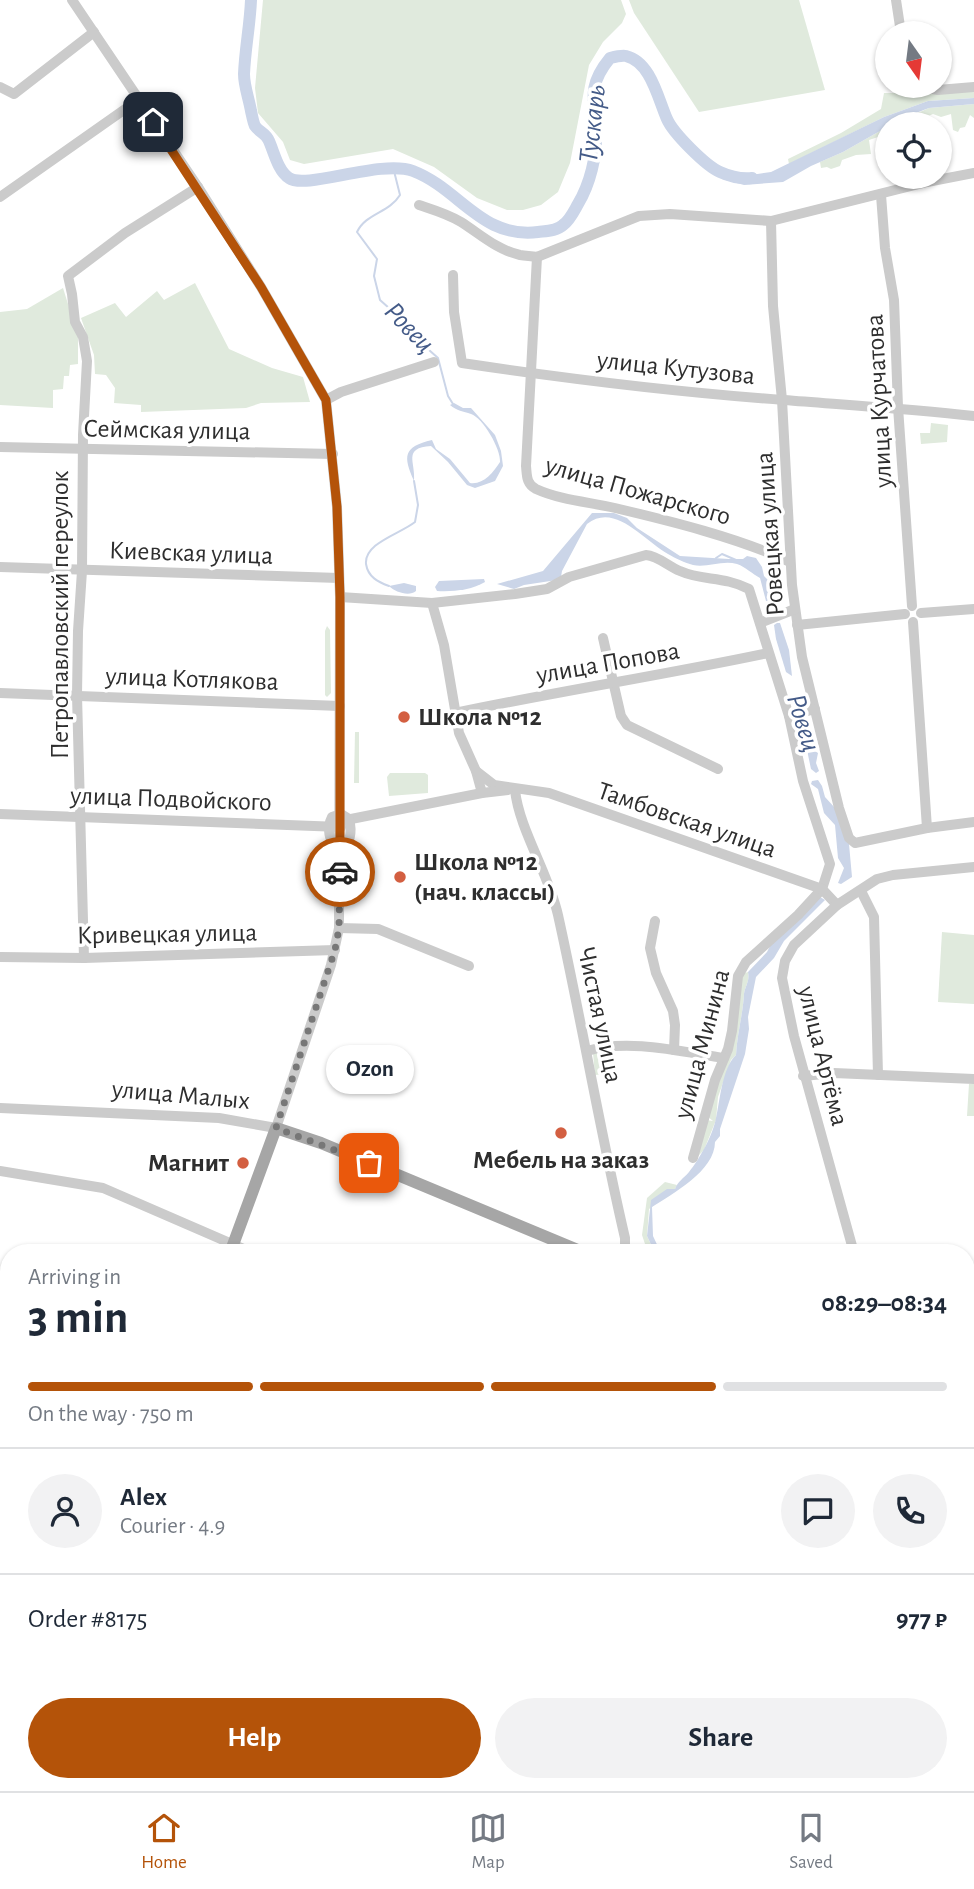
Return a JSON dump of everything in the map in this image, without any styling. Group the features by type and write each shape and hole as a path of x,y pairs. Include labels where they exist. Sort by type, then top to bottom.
{"main road":[{"path":"234,1244 276,1128"},
{"name":"улица Малых","path":"276,1128 334,1149 563,1244"}],"street":[{"path":"72,0 198,187 261,287 326,400 332,453 340,597 343,820 339,928 335,950 276,1128"},
{"path":"896,0 899,21"},
{"path":"0,87 14,94 94,32"},
{"path":"952,89 974,87"},
{"path":"0,197 138,100"},
{"path":"419,205 444,213 463,223 480,237 520,255 537,257 639,216 670,215 771,221 974,173"},
{"name":"Петропавловский переулок","path":"84,958 78,631 82,571 86,346 75,322 68,276 125,233 198,187"},
{"name":"улица Курчатова","path":"880,195 894,300 898,407 912,606"},
{"name":"Ровецкая улица","path":"771,221 773,306 782,400 795,609 802,657 839,808 849,838 855,843 927,828"},
{"name":"улица Пожарского","path":"537,257 527,480 534,488 761,548 790,562"},
{"name":"улица Кутузова","path":"453,275 454,312 462,363 782,400 898,407 974,416"},
{"path":"326,400 341,392 434,362"},
{"name":"Сеймская улица","path":"0,447 332,453"},
{"path":"340,597 432,603 547,589 569,576 646,555 653,556 682,573 733,581 748,589 760,623 795,609"},
{"name":"Киевская улица","path":"0,568 339,579"},
{"path":"432,603 444,645 455,713 482,793"},
{"path":"797,625 905,614 912,606 921,613 974,609"},
{"path":"913,622 919,619 921,613"},
{"path":"905,614 913,622 927,828 974,822"},
{"name":"Ровецкая улица","path":"760,623 789,716 803,781 828,853 830,864 822,889"},
{"path":"603,638 621,716 627,725 718,769"},
{"name":"улица Попова","path":"455,713 768,653"},
{"name":"улица Котлякова","path":"0,693 340,705"},
{"path":"789,716 816,709"},
{"name":"Тамбовская улица","path":"476,771 494,785 549,793 822,889 837,905"},
{"name":"Тамбовская улица","path":"343,820 482,793 515,790"},
{"name":"Чистая улица","path":"515,790 554,902 625,1244"},
{"name":"улица Подвойского","path":"0,814 329,827 343,820"},
{"path":"329,827 329,836 340,863"},
{"name":"улица Артёма","path":"852,1244 803,1076 782,978 785,961 794,945 837,905 877,880 893,875 974,867"},
{"name":"улица Минина","path":"693,1158 732,1031 738,976 746,962 798,915 822,889"},
{"path":"861,891 874,917 878,1074"},
{"path":"655,921 650,948 656,973 673,1011 674,1050"},
{"path":"339,928 377,929 469,966"},
{"name":"Кривецкая улица","path":"0,957 84,958 335,950"},
{"path":"587,1051 608,1046 674,1050 724,1058"},
{"path":"803,1076 817,1073 878,1074 974,1079"},
{"name":"улица Малых","path":"0,1108 206,1117 276,1128"},
{"path":"0,1171 103,1188 221,1244"}],"shaded area":[{"path":"263,0 621,0 626,14 622,23 603,42 589,65 570,163 558,192 541,205 523,210 507,210 477,198 434,167 393,149 304,164 290,160 283,142 258,113 255,88"},
{"path":"629,0 799,0 825,90 699,112 634,13"},
{"path":"974,91 974,98 928,101 898,112 876,112 881,109 883,98 952,98 952,92"},
{"path":"974,104 974,118 970,115 965,127 958,132 953,130 952,112 920,112 929,108"},
{"path":"875,113 875,121 789,164 788,159"},
{"path":"875,134 875,138 869,140 871,154 842,160 840,166 831,169 821,168 820,162"},
{"path":"195,283 229,349 272,368 303,377 310,402 261,403 246,408 141,412 141,405 114,403 115,388 106,375 95,374 94,355 81,318 115,303 126,317 157,291 164,300"},
{"path":"63,288 78,336 78,364 70,365 69,376 64,376 63,389 53,390 53,408 0,405 0,312 27,309"},
{"path":"931,423 948,425 947,442 921,444 920,433 930,433"},
{"path":"327,626 330,630 331,693 327,697 325,631"},
{"path":"355,732 359,732 359,783 354,783"},
{"path":"390,773 425,773 428,775 428,793 389,796 387,777"},
{"path":"942,932 974,935 974,1004 938,1002"},
{"path":"748,972 736,1055 731,1060 718,1097 716,1120 704,1150 697,1157 706,1120 713,1121 707,1116 742,974"},
{"path":"599,1050 605,1074 595,1075 593,1053"},
{"path":"969,1084 974,1084 974,1116 967,1116"},
{"path":"665,1182 677,1185 649,1209 647,1236 651,1244 645,1244 642,1235 647,1198"}],"water":[{"path":"974,98 974,104 929,108 918,112 898,112 928,101"},
{"path":"875,121 875,134 783,182 744,185 722,179 705,160 698,161 690,153 696,149 723,173 738,177 771,172"},
{"path":"454,403 463,408 471,408 495,435 503,466 495,481 475,488 467,485 431,446 422,447 413,453 414,481 408,465 408,454 415,446 432,440 436,449 450,459 470,483 483,480 500,462 498,450 486,428 476,417 450,405"},
{"path":"592,513 614,513 627,518 637,528 680,556 756,558 764,576 775,587 778,600 775,603 766,601 760,578 740,565 726,563 698,566 687,563 658,548 629,526 608,517 597,518 587,524 561,577 557,580 514,589 497,584 543,571"},
{"path":"484,579 485,582 480,585 462,590 437,591 435,587 439,581"},
{"path":"404,583 416,586 416,591 410,594 402,593 389,586"},
{"path":"780,623 789,650 792,676 786,672 776,639 774,625"},
{"path":"810,748 818,753 816,763 819,771 816,773 811,769 807,750"},
{"path":"818,780 825,797 835,808 849,844 852,877 841,884 838,883 844,868 838,858 835,825 824,813 818,789 811,784 812,781"},
{"path":"820,897 825,900 784,941 774,958 756,977 748,1017 745,1054 720,1136 715,1142 708,1163 700,1172 652,1207 653,1236 657,1244 651,1244 647,1236 651,1200 667,1189 675,1189 693,1167 709,1139 725,1076 736,1055 748,972 771,944"}],"waterway":[{"name":"Тускарь","path":"251,0 244,79 255,126 268,138 279,166 289,178 298,181 311,180 399,168 430,179 486,221 501,228 518,232 558,228 573,212 592,170 596,141 593,102 595,85 610,58 622,56 635,60 648,73 670,125 699,156 724,174 752,178"},
{"name":"Ровец","path":"393,167 400,195 390,206 366,221 357,232 377,259 374,276 380,300 408,325 420,342 438,358 448,396 453,404"},
{"name":"Ровец","path":"389,586 371,576 367,569 367,557 377,545 415,522 418,505 414,481"},
{"name":"Ровец","path":"716,558 722,554 736,560"}],"way so far":[{"path":"340,872 339,928 335,950 276,1128 369,1163"}],"place":[{"name":"Школа №12","path":"404,717"},
{"name":"Школа №12 (нач. классы)","path":"400,877"},
{"name":"Мебель на заказ","path":"561,1133"},
{"name":"Магнит","path":"243,1163"},
{"name":"Ozon","path":"369,1163"}],"route":[{"path":"153,122 261,287 326,400 337,507 340,597 340,872"}]}
